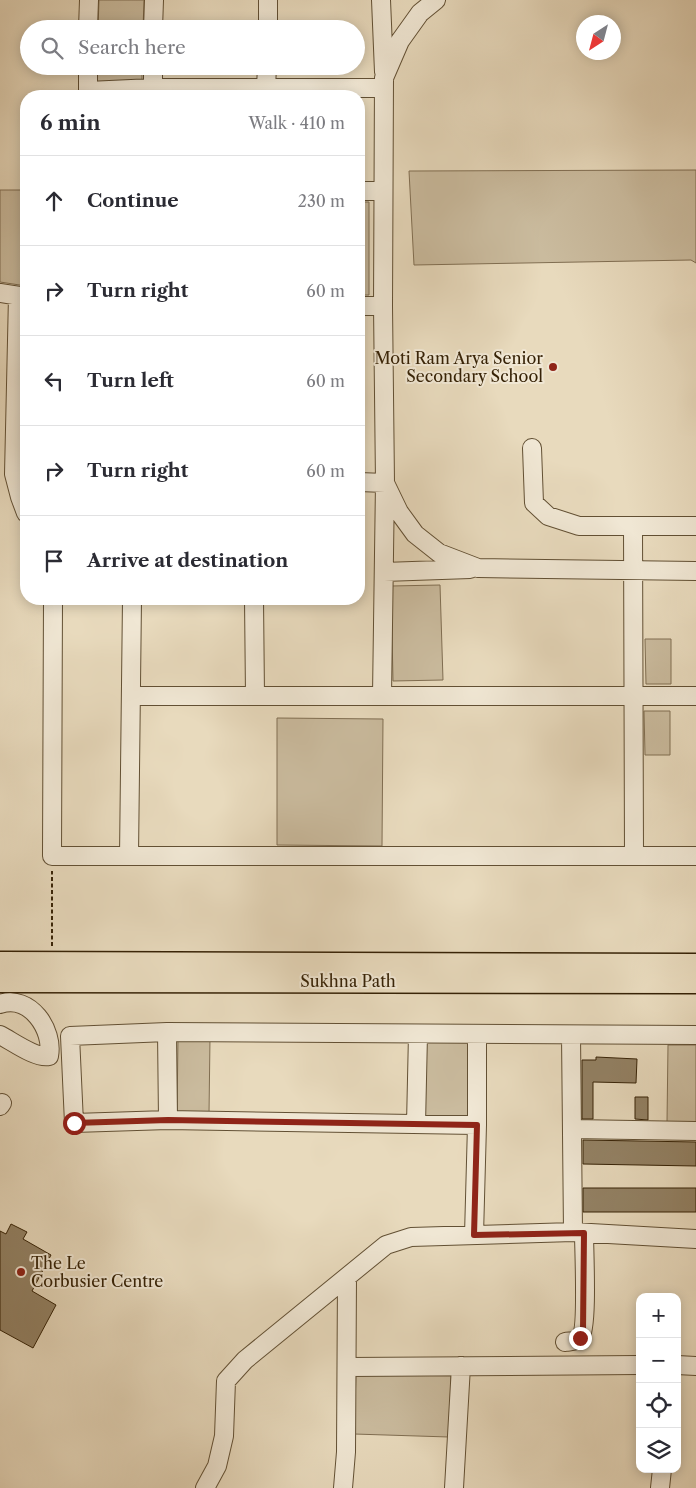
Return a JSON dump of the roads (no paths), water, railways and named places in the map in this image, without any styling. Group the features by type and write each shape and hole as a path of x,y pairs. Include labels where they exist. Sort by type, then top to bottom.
{"main road":[{"name":"Sukhna Path","path":"0,963 696,964"},
{"name":"Sukhna Path","path":"0,981 696,982"}],"street":[{"path":"88,20 89,0"},
{"path":"153,20 154,0"},
{"path":"268,0 268,20"},
{"path":"381,0 384,83 383,306 385,483 382,696"},
{"path":"384,83 400,41 420,14 436,0"},
{"path":"88,75 88,90"},
{"path":"153,75 153,88"},
{"path":"266,75 266,88"},
{"path":"131,90 153,88 266,88 384,83"},
{"path":"365,191 383,191"},
{"path":"0,293 20,296"},
{"path":"365,306 383,306"},
{"path":"20,340 14,474 20,498"},
{"path":"532,448 534,503 548,516 579,526 696,526"},
{"path":"365,482 385,483"},
{"path":"385,483 399,512 415,534 439,553 478,568"},
{"path":"633,526 634,856"},
{"path":"384,572 478,568 696,571"},
{"path":"54,605 52,856 696,856"},
{"path":"129,856 132,605"},
{"path":"254,605 255,696"},
{"path":"131,696 696,696"},
{"path":"0,1004 16,1003 30,1009 39,1018 46,1028 49,1038 49,1056 45,1057 33,1053 0,1035"},
{"path":"167,1032 168,1120"},
{"path":"477,1125 168,1120 74,1123 70,1036 167,1032 696,1036"},
{"path":"416,1124 418,1034"},
{"path":"474,1235 477,1034"},
{"path":"565,1342 580,1338 583,1331 572,1129 571,1035"},
{"path":"572,1129 696,1130"},
{"path":"217,1488 217,1466 224,1436 226,1381 245,1360 386,1245 411,1237 579,1232 696,1239"},
{"path":"343,1488 346,1452 348,1367 347,1277"},
{"path":"348,1367 636,1365"},
{"path":"681,1365 696,1366"},
{"path":"454,1488 461,1366"},
{"path":"205,1488 217,1466"},
{"path":"660,1488 662,1473"}],"place":[{"name":"Moti Ram Arya Senior Secondary School","path":"553,367"},
{"name":"The Le Corbusier Centre","path":"21,1272"}]}
